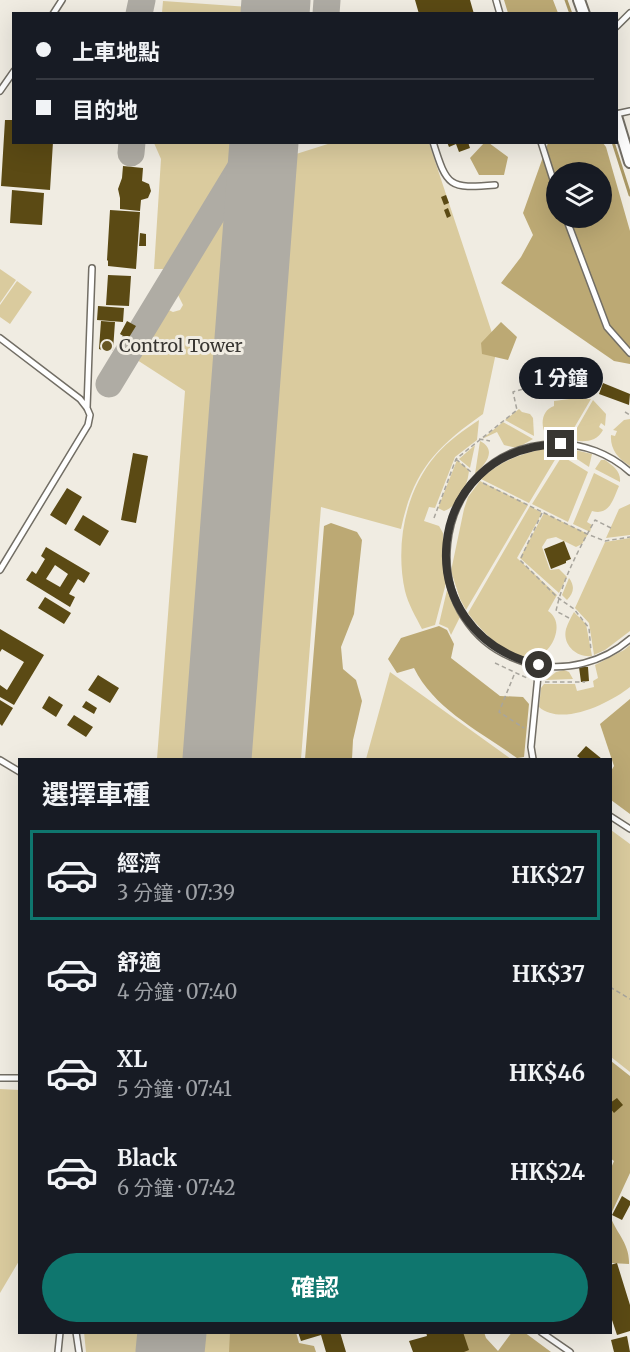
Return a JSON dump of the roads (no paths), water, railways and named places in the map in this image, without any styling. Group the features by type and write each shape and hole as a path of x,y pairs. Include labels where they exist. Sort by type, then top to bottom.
{"street":[{"path":"618,122 630,162"}],"lane":[{"path":"618,25 630,13"},
{"path":"0,91 12,74"},
{"path":"434,144 441,167 453,183 466,188 495,185"},
{"path":"542,144 547,162"},
{"path":"570,228 591,290 607,327 630,352"},
{"path":"87,408 93,268"},
{"path":"0,338 73,394 87,408 90,415 88,425 0,570"},
{"path":"630,472 612,459 587,448 568,444 534,446 509,454 476,478 460,499 448,531 446,564 451,590 470,626 490,644 513,658 539,665 565,666 592,661 616,650 630,639"},
{"path":"533,758 531,747 539,665"},
{"path":"0,760 18,771"},
{"path":"612,817 630,829"},
{"path":"0,1078 18,1078"},
{"path":"58,1352 60,1334"},
{"path":"76,1334 78,1352"},
{"path":"544,1334 570,1352"}],"waterway":[{"path":"566,0 570,12"},
{"path":"614,144 630,195"}],"place":[{"name":"Control Tower","path":"107,346"}]}
